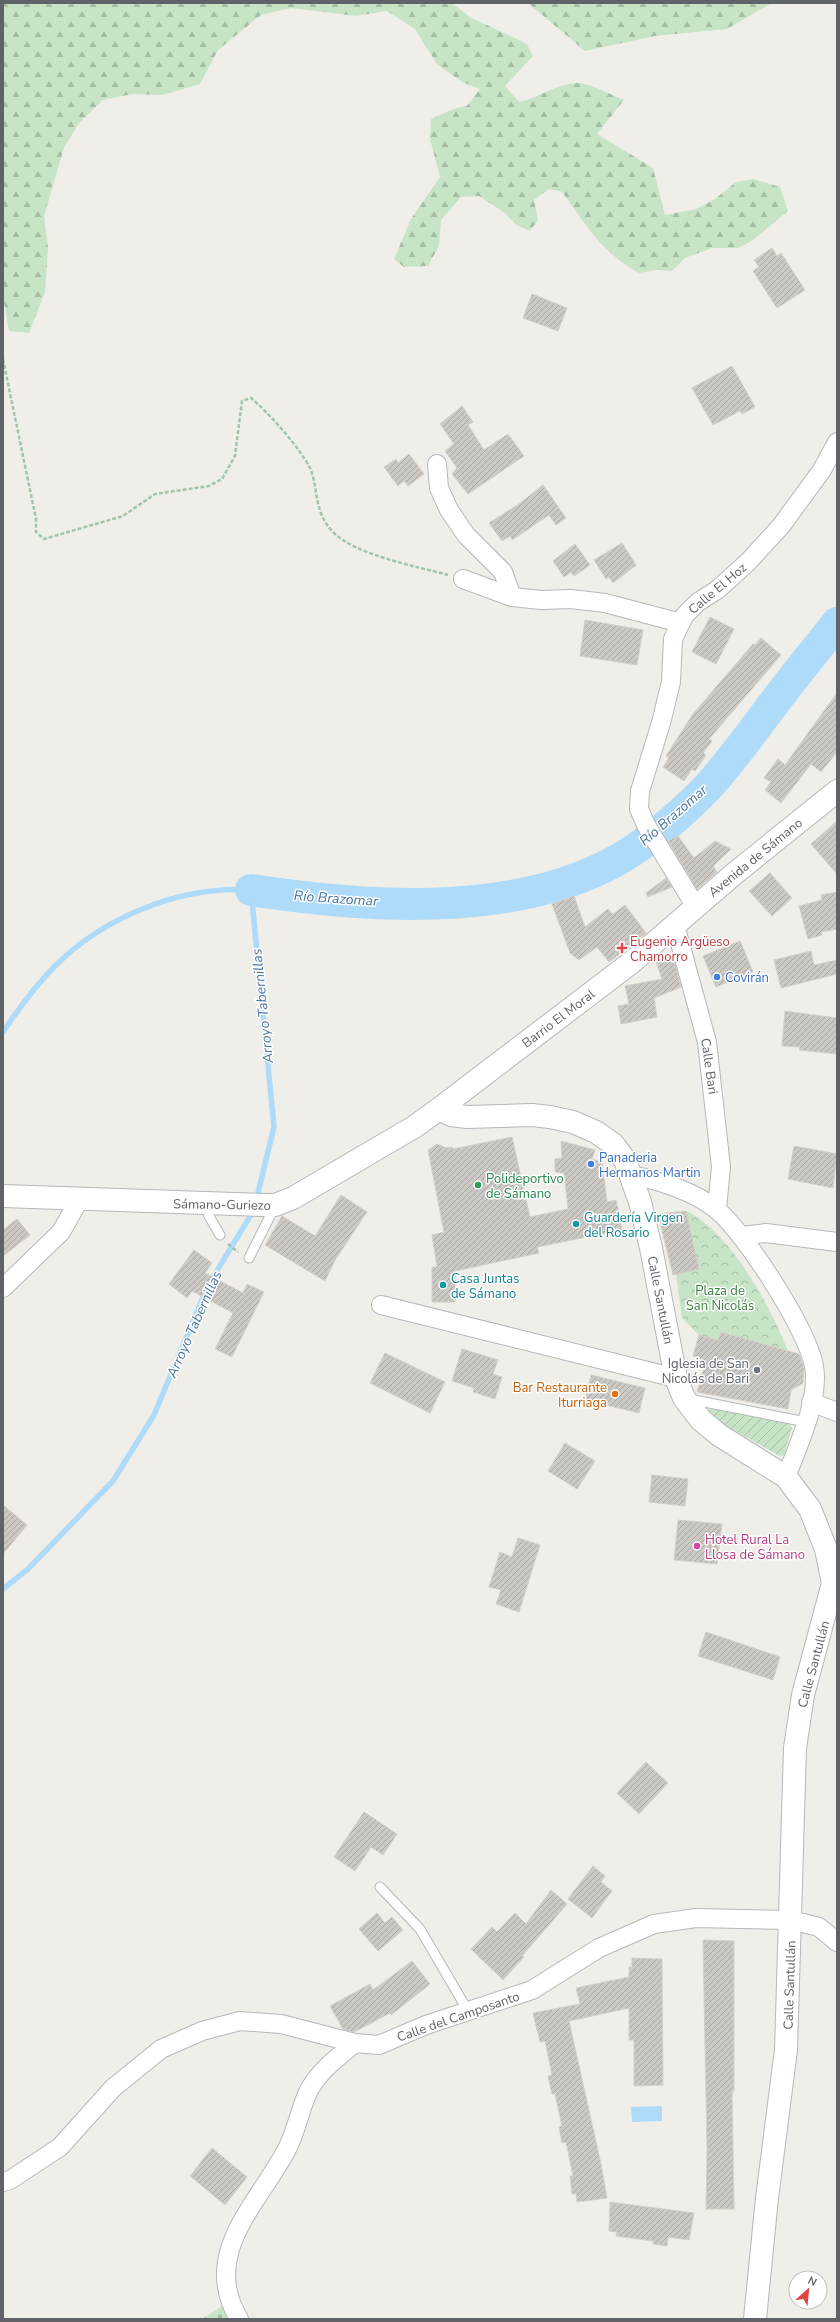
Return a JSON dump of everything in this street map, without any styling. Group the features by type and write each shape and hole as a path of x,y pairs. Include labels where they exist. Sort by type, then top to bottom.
{"street":[{"name":"Calle El Hoz","path":"696,907 646,825 639,809 640,792 671,682 673,639 684,616 698,602 717,590 748,562 781,526 822,470 837,442"},
{"path":"437,464 439,488 449,510 466,535 503,572 512,597"},
{"path":"463,579 512,597 541,600 571,599 605,603 681,623"},
{"name":"Avenida de Sámano","path":"675,925 837,791"},
{"name":"Barrio El Moral","path":"439,1109 632,962 675,925"},
{"name":"Calle Bari","path":"675,925 707,1042 721,1166 717,1210"},
{"name":"Calle Santullán","path":"439,1109 451,1115 466,1117 532,1115 573,1122 596,1132 613,1144 625,1160 631,1175 651,1248 676,1378 684,1398 701,1420 719,1435 786,1477 810,1508 833,1562 831,1590 803,1695 795,1748 786,2050 767,2198 755,2319"},
{"name":"Sámano-Guriezo","path":"3,1196 79,1200 270,1205 301,1194 439,1109"},
{"path":"631,1175 655,1180 679,1189 717,1210 742,1236 796,1322 808,1347 814,1366 811,1402 806,1422 786,1477"},
{"path":"3,1288 61,1232 79,1200"},
{"path":"742,1236 766,1233 837,1242"},
{"path":"381,1304 676,1378"},
{"path":"811,1402 837,1412"},
{"name":"Calle del Camposanto","path":"3,2182 10,2180 60,2147 113,2088 161,2049 202,2031 240,2021 281,2024 356,2043 379,2045 426,2025 532,1990 599,1948 654,1924 696,1918 791,1920 819,1927 837,1942"},
{"path":"238,2319 230,2305 226,2279 230,2246 248,2209 288,2147 309,2090 327,2065 356,2043"}],"lane":[{"path":"208,1204 209,1216 222,1238"},
{"path":"249,1258 270,1205"},
{"path":"684,1398 806,1422"},
{"path":"380,1887 420,1929 468,2011"}],"path":[{"path":"3,359 36,519 36,532 44,539 123,516 155,494 209,486 222,479 235,456 242,401 251,398 259,405 301,454 310,469 315,497 323,518 332,531 356,548 463,579"},
{"path":"222,1238 238,1252"}],"green space":[{"path":"3,3 452,3 470,17 527,44 533,56 505,86 519,102 572,83 584,84 624,100 597,134 653,168 665,215 696,209 715,199 736,182 753,179 780,187 788,211 752,241 738,248 712,248 685,258 672,271 656,270 639,273 626,265 604,247 562,192 549,189 534,200 538,220 530,231 516,225 505,213 479,196 461,197 441,220 439,246 428,266 404,267 394,259 411,219 440,177 430,139 431,119 453,109 467,106 480,89 462,82 437,64 415,29 387,11 356,16 291,8 261,15 218,50 200,84 162,95 132,94 103,100 79,123 64,148 44,216 48,248 45,292 29,333 9,331 3,297"},
{"path":"528,3 772,3 727,29 655,36 585,51"},
{"name":"Plaza de San Nicolás","path":"686,1211 703,1221 718,1235 747,1272 771,1313 788,1351 721,1332 718,1340 699,1335 682,1318 676,1274"},
{"path":"714,1407 789,1424 792,1428 784,1455 780,1456 712,1418 708,1411"},
{"path":"224,2305 232,2319 202,2319"}],"water":[{"path":"662,2106 662,2121 632,2122 631,2107"}],"building":[{"path":"772,248 777,256 781,253 805,290 777,308 753,271 759,267 754,260"},
{"path":"532,294 567,308 558,331 523,318"},
{"path":"732,366 755,407 742,414 740,411 713,425 692,388"},
{"path":"462,406 473,422 468,425 484,450 508,434 524,456 468,494 452,474 457,468 445,451 454,444 440,424"},
{"path":"409,454 424,474 408,486 404,481 398,486 384,467 396,459 398,463"},
{"path":"543,485 566,518 556,525 549,515 512,540 510,536 502,541 489,523 519,504"},
{"path":"622,543 636,565 613,583 609,577 606,579 594,560"},
{"path":"575,544 590,565 574,576 571,572 564,577 553,561"},
{"path":"710,617 734,629 716,664 692,652"},
{"path":"585,620 643,630 637,665 580,656"},
{"path":"761,638 781,655 709,739 712,741 703,753 706,755 695,771 692,769 684,781 663,767 669,758 666,756 693,714 753,644 755,645"},
{"path":"837,693 837,752 821,772 811,764 781,803 765,790 771,782 764,778 778,759 785,765"},
{"path":"837,821 837,874 811,844"},
{"path":"678,836 694,858 715,841 731,849 713,866 717,872 697,889 668,841"},
{"path":"770,873 792,898 772,916 749,891"},
{"path":"666,878 672,887 648,897 646,893"},
{"path":"837,892 837,929 821,932 822,935 808,939 799,906 822,900 821,895"},
{"path":"574,896 585,927 608,909 613,914 625,905 646,933 609,962 597,947 579,960 570,953 552,904"},
{"path":"740,941 753,972 716,987 703,956"},
{"path":"811,951 814,965 837,960 837,974 781,988 774,960"},
{"path":"672,953 681,987 654,998 657,1017 621,1024 618,1006 629,1004 625,986 662,979 655,959"},
{"path":"785,1011 837,1018 837,1054 799,1050 800,1047 782,1046"},
{"name":"Polideportivo de Sámano","path":"512,1137 530,1217 568,1209 564,1173 555,1172 555,1159 562,1158 561,1141 595,1150 592,1159 602,1162 607,1202 616,1200 622,1230 537,1247 539,1253 455,1271 455,1302 432,1302 432,1267 437,1267 432,1235 444,1232 428,1150 437,1144 447,1148 452,1147 453,1149"},
{"path":"794,1146 837,1154 833,1188 788,1179"},
{"path":"341,1195 367,1212 335,1260 325,1281 265,1245 282,1216 315,1236"},
{"path":"686,1211 699,1269 673,1275 658,1214"},
{"path":"17,1219 30,1235 3,1256 3,1230"},
{"path":"194,1250 212,1263 205,1273 243,1293 247,1284 264,1292 232,1357 215,1349 233,1313 192,1291 187,1298 169,1284"},
{"name":"Iglesia de San Nicolás de Bari","path":"721,1332 799,1354 804,1368 803,1383 791,1390 788,1409 697,1392 706,1361 693,1356 699,1335 718,1340"},
{"path":"462,1349 498,1360 493,1374 502,1377 495,1399 473,1392 474,1388 452,1381"},
{"path":"385,1353 445,1382 430,1413 370,1383"},
{"name":"Bar Restaurante Iturriaga","path":"591,1375 645,1388 639,1413 585,1400"},
{"path":"565,1443 595,1461 577,1489 548,1471"},
{"path":"652,1475 688,1479 685,1506 649,1502"},
{"path":"3,1505 27,1525 3,1554"},
{"name":"Hotel Rural La Llosa de Sámano","path":"678,1520 722,1524 717,1564 674,1560"},
{"path":"518,1538 540,1545 519,1612 496,1604 501,1590 489,1587 500,1552 512,1557"},
{"path":"706,1632 780,1657 773,1680 698,1656"},
{"path":"646,1762 668,1783 639,1814 617,1793"},
{"path":"364,1812 397,1834 383,1855 371,1847 355,1871 334,1857"},
{"path":"593,1866 605,1876 601,1882 612,1891 592,1918 568,1899"},
{"path":"551,1890 567,1904 522,1956 524,1957 503,1980 471,1949 492,1927 497,1932 515,1913 526,1924"},
{"path":"377,1913 385,1923 392,1917 403,1930 378,1951 359,1929"},
{"path":"703,1940 734,1941 734,2091 732,2091 734,2209 706,2209 707,2149"},
{"path":"632,1958 662,1959 663,2085 634,2086 634,2040 629,2040 629,2008 569,2021 601,2164 607,2198 577,2202 576,2194 572,2194 570,2176 573,2176 566,2142 562,2143 559,2127 562,2126 555,2094 552,2094 548,2076 552,2075 545,2041 540,2042 533,2013 580,2004 576,1988 629,1977 629,1967 632,1967"},
{"path":"412,1961 430,1984 391,2015 390,2013 354,2032 343,2029 330,2006 370,1984 373,1990"},
{"path":"212,2148 247,2177 225,2205 190,2176"},
{"path":"610,2202 694,2213 689,2240 668,2237 667,2246 653,2244 653,2241 616,2236 617,2232 609,2231"}],"waterway":[{"name":"Río Brazomar","path":"251,890 340,901 434,904 480,900 526,893 569,881 610,864 636,849 660,831 714,781 837,623"},
{"name":"Arroyo Tabernillas","path":"3,1032 15,1014 55,966 75,948 97,932 121,919 171,899 198,893 225,890 251,890 274,1127 256,1201"},
{"name":"Arroyo Tabernillas","path":"210,1282 254,1210"},
{"name":"Arroyo Tabernillas","path":"3,1589 28,1569 113,1481 154,1415 206,1290"}],"place":[{"name":"Eugenio Argüeso Chamorro","path":"622,948"},
{"name":"Covirán","path":"717,977"},
{"name":"Panaderia Hermanos Martin","path":"591,1164"},
{"name":"Polideportivo de Sámano","path":"478,1185"},
{"name":"Guardería Virgen del Rosario","path":"576,1224"},
{"name":"Casa Juntas de Sámano","path":"443,1285"},
{"name":"Iglesia de San Nicolás de Bari","path":"757,1370"},
{"name":"Bar Restaurante Iturriaga","path":"615,1394"},
{"name":"Hotel Rural La Llosa de Sámano","path":"697,1546"}]}
